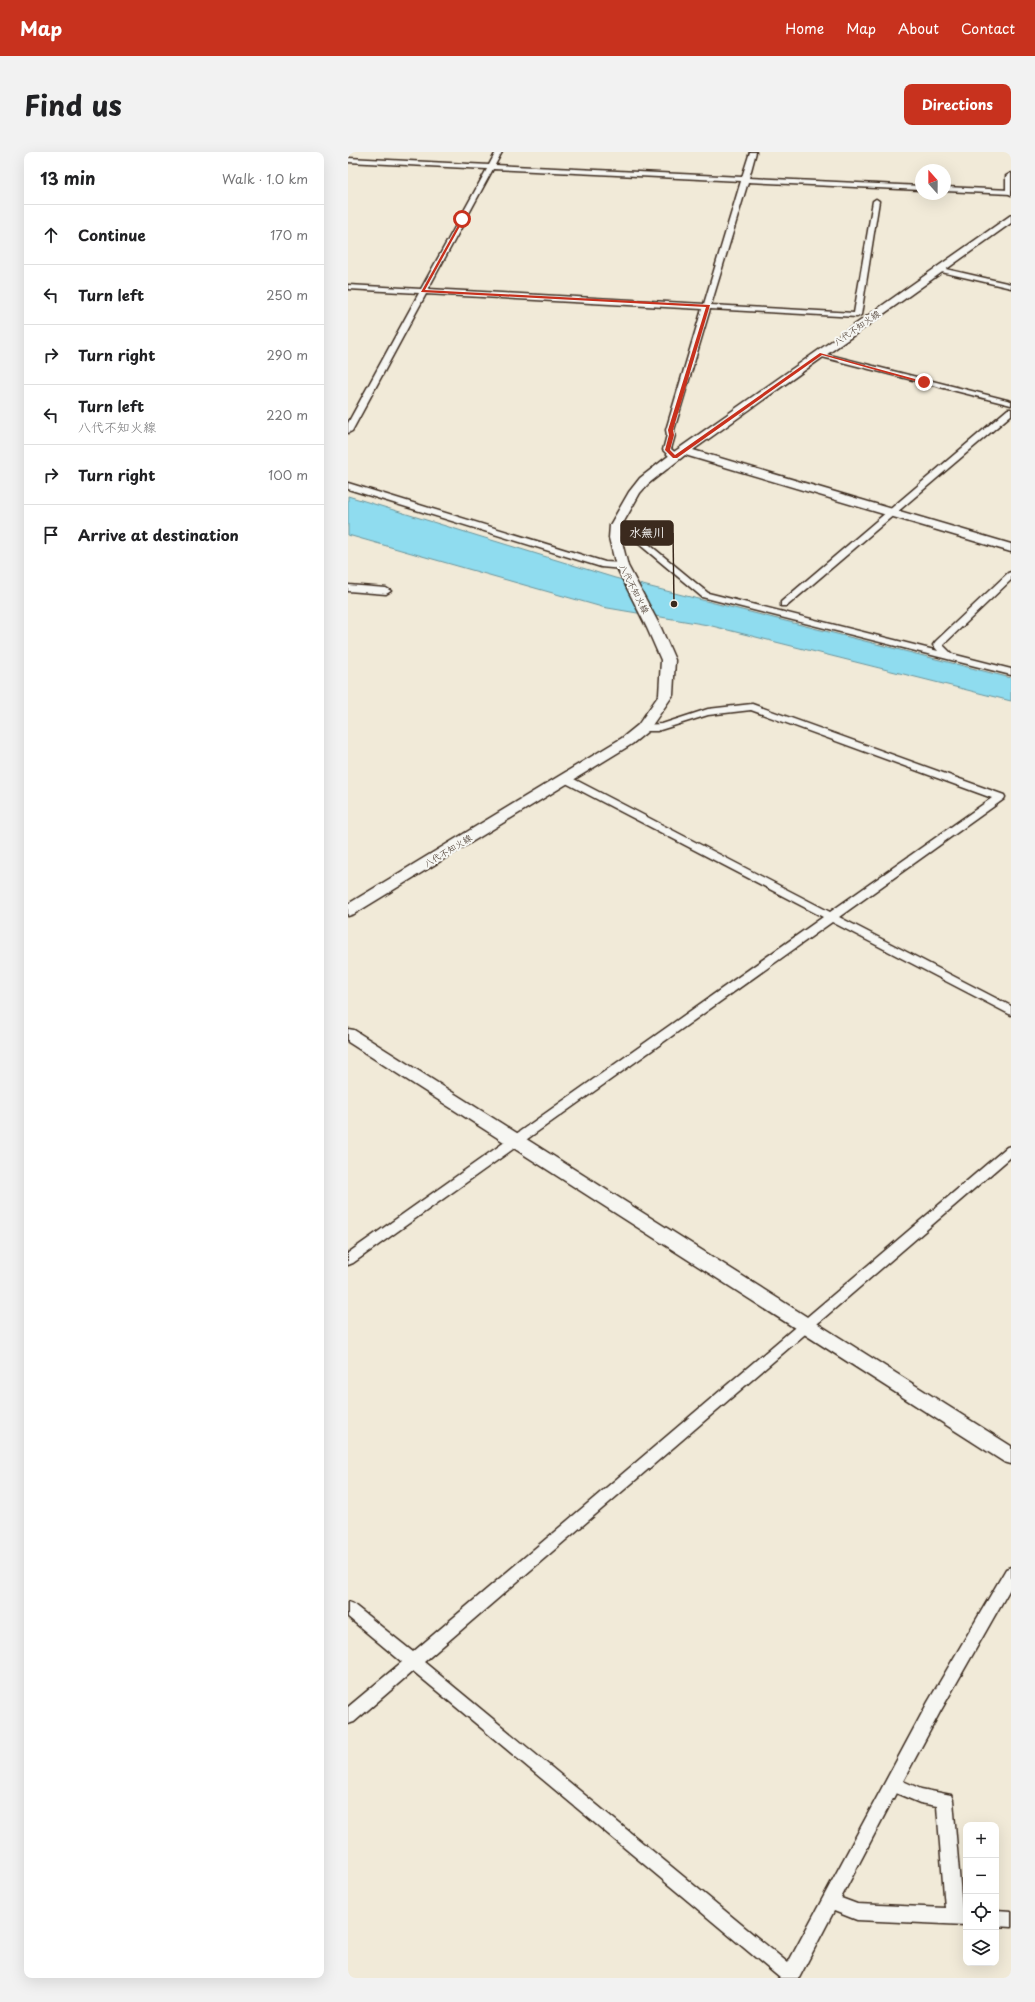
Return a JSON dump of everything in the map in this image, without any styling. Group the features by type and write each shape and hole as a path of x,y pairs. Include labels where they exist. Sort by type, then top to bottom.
{"main road":[{"path":"1011,176 1011,192"},
{"name":"八代不知火線","path":"348,911 566,779 628,740 643,728 666,695 668,660 654,628 623,568 616,549 616,525 635,492 644,481 679,454 1011,218"},
{"path":"679,454 891,512 1011,548"},
{"path":"348,1034 1011,1456"}],"street":[{"path":"348,431 499,152"},
{"path":"679,454 667,450 671,435 670,430 753,152"},
{"path":"348,160 915,188"},
{"path":"951,189 1011,192"},
{"path":"348,287 857,315 876,201"},
{"path":"940,268 1011,286"},
{"path":"821,354 1011,403"},
{"path":"784,604 1011,411"},
{"path":"348,486 536,542 589,559 595,563 623,568"},
{"path":"616,525 622,525 705,595 713,598 1011,672"},
{"path":"948,656 938,644 1011,575"},
{"path":"348,588 386,591"},
{"path":"348,1260 1000,796 752,707 717,710 694,716 666,727 655,729 643,728"},
{"path":"566,779 1011,1011"},
{"path":"348,1717 1011,1150"},
{"path":"348,1608 790,1977 934,1707 1011,1573"},
{"path":"831,1902 857,1912 960,1917 945,1800 920,1796 893,1784"},
{"path":"999,1918 1011,1919"}],"water":[{"path":"348,496 615,578 1011,678 1011,701 708,625 602,607 348,535"}],"place":[{"name":"水無川","path":"674,604"}],"route":[{"path":"462,219 423,291 708,306 670,430 671,435 667,450 675,457 821,354 924,382"}]}
